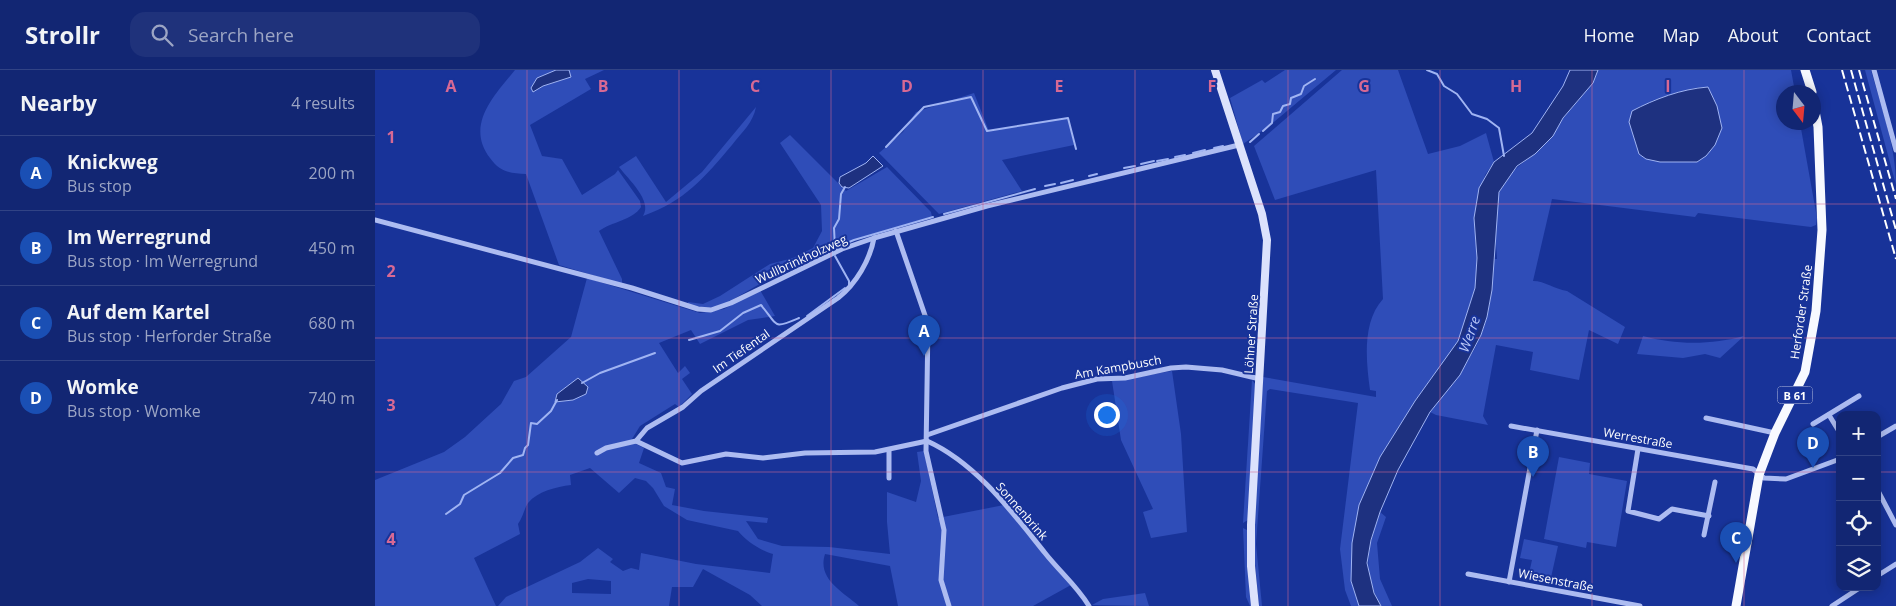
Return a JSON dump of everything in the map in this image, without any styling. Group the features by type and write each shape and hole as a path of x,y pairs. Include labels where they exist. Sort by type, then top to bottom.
{"main road":[{"name":"Löhner Straße","path":"1215,70 1261,214 1267,240 1251,524 1251,566 1255,606"},
{"path":"1805,70 1810,85"},
{"name":"Herforder Straße","path":"1736,606 1759,475 1775,433 1805,372 1816,312 1822,230 1818,130"}],"street":[{"path":"1874,70 1896,148"},
{"name":"Wullbrinkholzweg","path":"375,220 632,288 705,310 721,308 842,249 896,231 1063,186 1239,146"},
{"path":"896,231 929,324 926,451 944,530 941,580 949,606"},
{"name":"Im Tiefental","path":"597,453 606,448 635,441 647,428 683,407 701,391 847,291 859,274 874,238"},
{"name":"Am Kampbusch","path":"635,441 682,463 726,454 763,458 805,453 864,453 889,450 927,438 1063,388 1097,379 1125,378 1171,368 1186,367 1221,370 1260,379"},
{"path":"1813,424 1859,396"},
{"path":"1829,415 1836,426"},
{"path":"1706,418 1775,433"},
{"name":"Werrestraße","path":"1511,426 1753,469 1759,475 1769,479 1786,479 1836,460"},
{"path":"1881,435 1896,426"},
{"path":"1509,582 1537,430"},
{"name":"Sonnenbrink","path":"927,438 941,447 1002,500 1046,555 1080,590 1089,606"},
{"path":"1638,449 1628,511 1659,519 1672,509 1709,516"},
{"path":"889,450 889,478"},
{"path":"1704,536 1715,482"},
{"path":"1881,497 1896,525"},
{"path":"1881,573 1896,564"},
{"name":"Wiesenstraße","path":"1468,574 1640,606"},
{"path":"1832,606 1855,591"}],"shaded area":[{"path":"515,70 556,70 548,75 542,75 543,86 571,77 569,70 604,70 585,79 591,89 530,125 542,156 562,159 582,195 615,174 618,170 640,201 641,207 633,215 599,231 622,279 622,284 559,265 526,174 501,169 490,158 483,146 480,134 485,111"},
{"path":"1285,70 1336,70 1268,127 1243,144 1230,98 1262,80 1265,83"},
{"path":"1342,70 1398,70 1428,154 1460,146 1486,133 1494,162 1485,175 1474,218 1477,258 1475,288 1458,342 1415,401 1351,581 1359,606 1351,606 1345,590 1340,549 1358,403 1270,389 1267,391 1256,544 1262,606 1259,606 1254,554 1254,525 1263,377 1376,397 1376,391 1370,390 1367,367 1367,342 1376,308 1383,299 1376,170 1275,200 1254,146"},
{"path":"1598,70 1791,70 1794,85 1776,85 1776,130 1801,130 1817,218 1816,225 1811,227 1698,213 1695,217 1552,199 1533,281 1542,282 1567,291 1625,327 1618,344 1589,330 1579,380 1530,370 1533,352 1496,345 1483,416 1488,425 1436,415 1430,412 1456,379 1471,355 1478,343 1487,317 1494,259 1497,259 1495,226 1497,202 1505,180 1536,152 1588,89","holes":["1707,87 1715,145 1706,156 1697,162 1651,101 1694,88"]},
{"path":"1865,70 1871,70 1887,127 1896,185"},
{"path":"974,93 989,131 1068,118 1074,145 1002,160 1022,191 939,214 879,153 903,132 916,112"},
{"path":"756,107 755,113 747,127 703,178 671,203 643,216 645,204 642,197 619,167 636,156 666,202 702,172"},
{"path":"790,135 846,191 887,167 931,212 932,217 856,239 775,275 720,307 709,309 688,305 688,302 703,304 720,296 770,264 793,258 813,248 822,231 821,205 780,143"},
{"path":"587,278 700,313 724,309 760,290 775,316 748,320 700,344 691,330 659,343 678,373 685,366 690,373 682,379 692,394 679,407 675,404 640,426 632,439 634,443 644,448 639,463 661,473 666,487 675,489 672,505 704,511 768,518 767,523 746,521 758,539 782,546 829,547 890,554 887,492 916,502 921,481 917,452 924,451 938,518 1004,505 1071,585 1033,606 898,606 890,566 825,554 823,563 828,577 839,590 859,606 762,606 750,595 703,569 693,587 672,587 669,606 498,606 506,597 580,562 598,548 613,559 610,562 623,571 631,568 639,570 641,553 696,564 770,573 773,554 754,545 738,531 687,520 664,506 653,488 646,481 635,478 619,493 590,468 570,475 571,485 548,490 537,495 528,503 518,524 520,534 474,558 496,606 375,606 375,480 444,452 465,437 501,404 514,381 526,377 571,337","holes":["588,579 611,581 611,594 572,593 572,583"]},
{"path":"1643,336 1693,343 1719,341 1744,336 1720,358 1705,354 1683,358 1637,354"},
{"path":"1172,371 1181,434 1187,532 1151,538 1143,512 1153,509 1121,440 1112,381"},
{"path":"1252,380 1256,385 1248,520 1243,523"},
{"path":"1559,457 1590,463 1589,474 1627,481 1616,547 1587,542 1586,548 1544,539"},
{"path":"1380,512 1386,517 1377,543 1380,579 1392,606 1381,606 1371,581 1369,570 1372,537"},
{"path":"1243,528 1247,530 1252,606 1250,606 1246,597"},
{"path":"1524,539 1558,546 1550,582 1528,578 1532,560 1520,558"},
{"path":"1145,593 1149,606 1092,605 1103,599"}],"water":[{"path":"556,70 569,70 571,77 543,86 533,92 531,88 537,78"},
{"name":"Werre","path":"1570,70 1598,70 1593,83 1563,118 1553,136 1535,154 1517,166 1499,192 1492,290 1487,317 1481,335 1460,375 1430,412 1398,470 1380,512 1371,540 1367,563 1374,593 1381,606 1359,606 1351,581 1352,543 1359,505 1380,457 1415,401 1458,341 1475,288 1477,258 1474,218 1479,188 1494,162 1532,133 1563,86"},
{"path":"1708,87 1717,106 1722,128 1715,145 1706,156 1697,162 1660,162 1646,159 1639,154 1629,122 1632,111 1669,95"},
{"path":"873,156 883,166 849,188 842,187 839,183 840,177 866,163"},
{"path":"578,378 588,387 586,394 573,400 555,402 557,394"}],"waterway":[{"path":"1427,70 1437,74 1444,86 1457,94 1472,114 1487,119 1499,128 1504,156"},
{"path":"1263,131 1272,123 1273,114 1280,112 1283,106 1290,104 1291,98 1301,94 1304,86 1315,79"},
{"path":"886,147 924,107 971,97 987,131 1068,118 1076,149"},
{"path":"1250,142 1259,134"},
{"path":"1214,148 1223,146"},
{"path":"1193,153 1205,150"},
{"path":"1175,157 1185,155"},
{"path":"1157,161 1168,159"},
{"path":"1141,164 1154,161"},
{"path":"1124,168 1135,166"},
{"path":"1089,176 1097,174"},
{"path":"1061,183 1073,180"},
{"path":"1045,186 1055,184"},
{"path":"845,187 841,194 839,219 834,228 835,248 854,240 933,217"},
{"path":"944,214 1035,189"},
{"path":"835,256 849,281 849,285"},
{"path":"807,316 845,288"},
{"path":"689,340 720,331 743,313 761,305 777,324 785,324 799,318"},
{"path":"582,383 600,373 655,353"},
{"path":"446,514 460,504 464,495 500,473 513,458 523,455 528,445 531,423 537,424 551,411 557,400"}],"railway":[{"path":"1842,70 1896,259"},
{"path":"1851,70 1896,230"},
{"path":"1859,70 1896,199"}],"place":[{"name":"Knickweg","path":"924,356"},
{"name":"Womke","path":"1813,468"},
{"name":"Im Werregrund","path":"1533,477"},
{"name":"Auf dem Kartel","path":"1736,563"}]}
